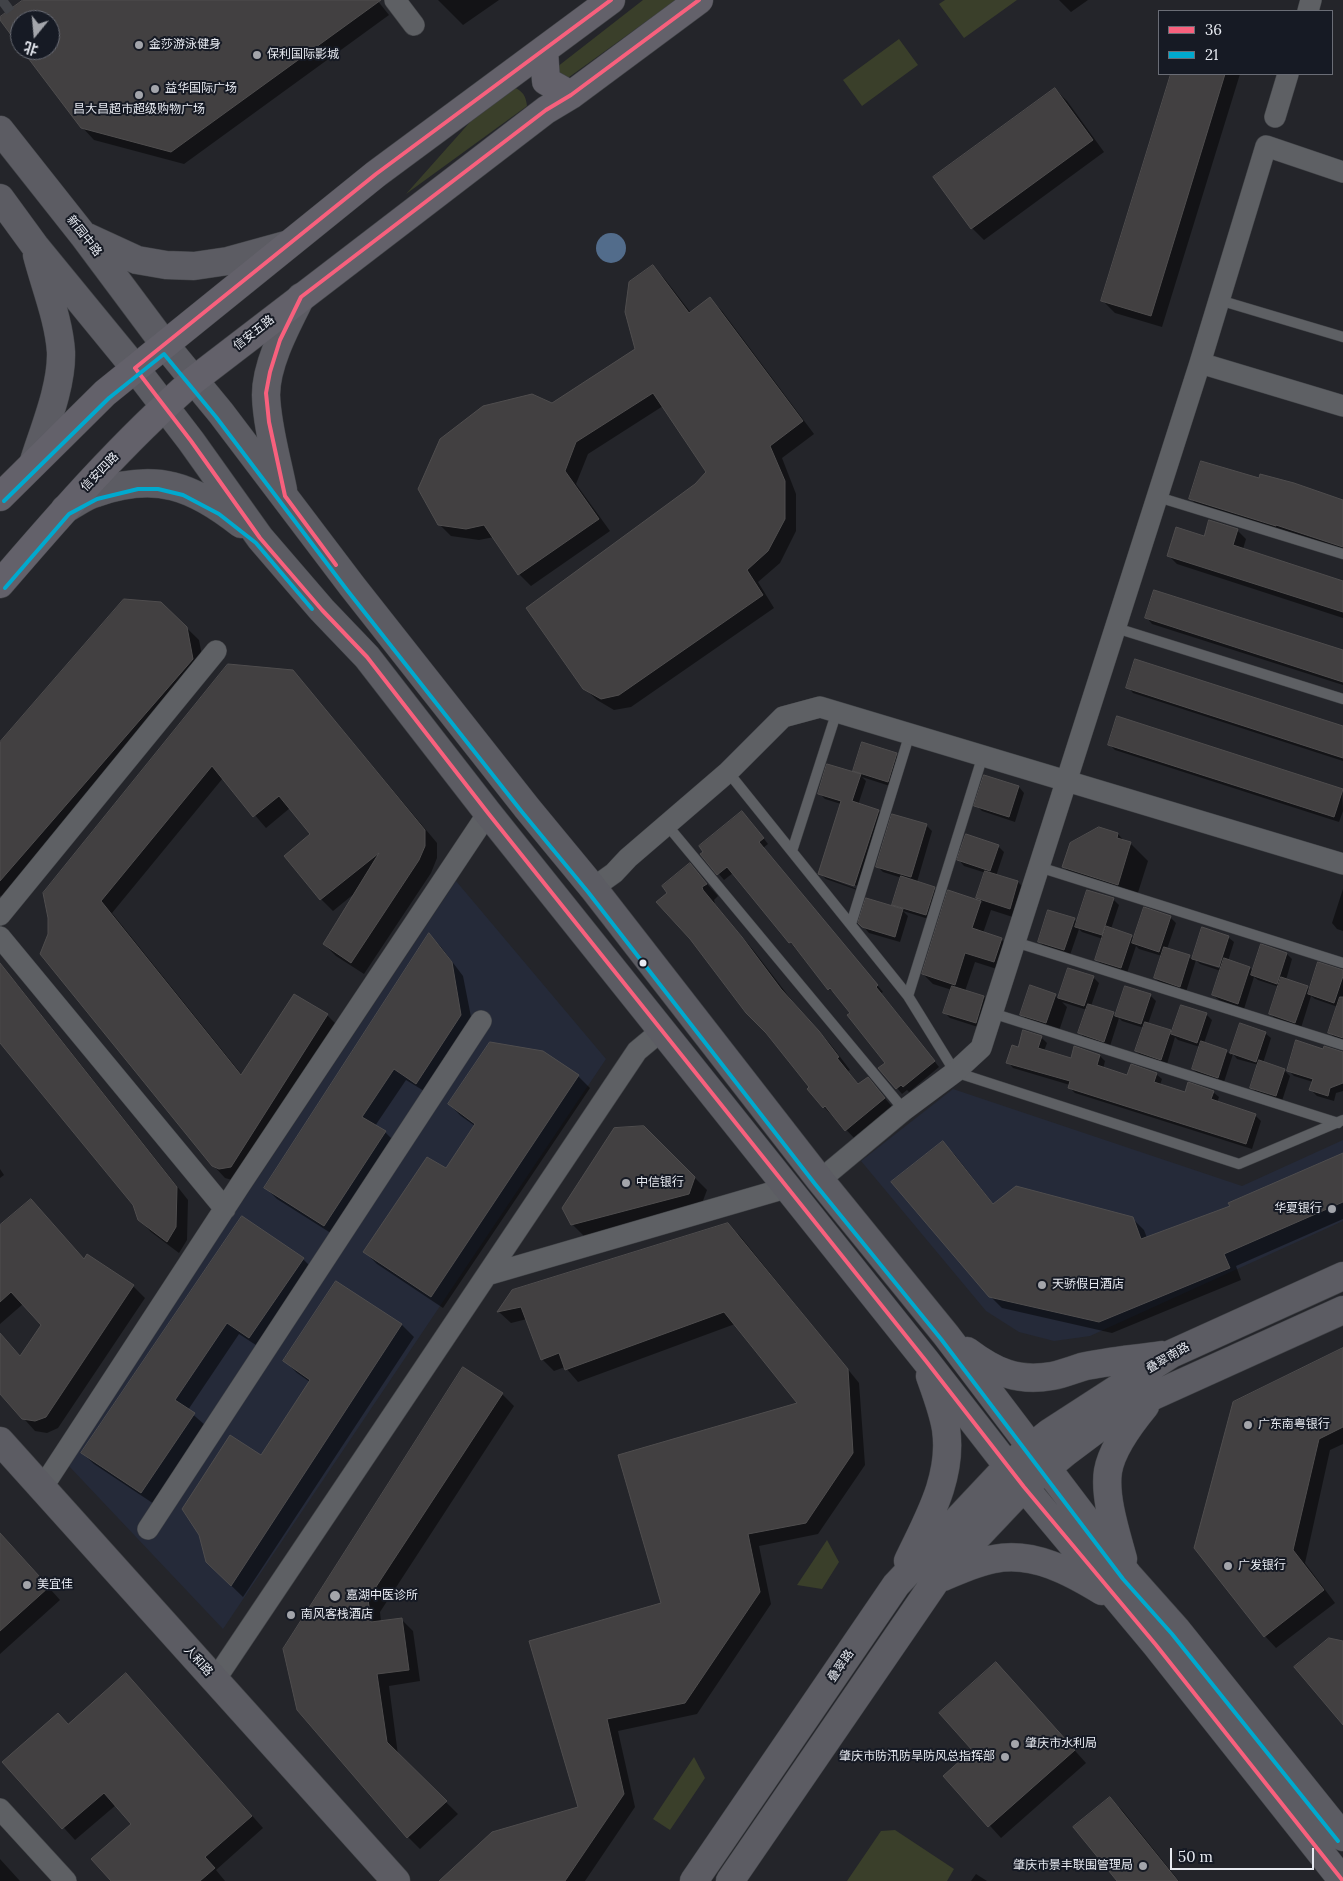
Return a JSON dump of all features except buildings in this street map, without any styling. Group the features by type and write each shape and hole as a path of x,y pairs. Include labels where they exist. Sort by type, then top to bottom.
{"main road":[{"path":"0,498 34,461 105,393 135,368 376,174 611,0"},
{"name":"信安五路","path":"163,407 194,380 301,297 546,110 571,95 699,0"},
{"path":"544,50 546,82 571,95"},
{"name":"新园中路","path":"0,130 84,235 165,345 352,586 527,808 593,888 820,1180 946,1334"},
{"path":"0,198 35,246 135,368 163,407 191,441 260,538 322,610 366,657 660,1031 926,1361 1016,1477 1119,1602"},
{"path":"84,235 137,260 166,265 194,266 228,261 286,245"},
{"path":"34,461 57,384 61,354 58,326 35,246"},
{"path":"284,496 269,422 266,393 280,340 301,297"},
{"name":"信安四路","path":"0,584 64,509 163,407"},
{"path":"64,509 95,493 137,483 159,483 185,489 204,498 222,509 260,538"},
{"path":"322,610 328,596 336,590 352,586"},
{"name":"叠翠南路","path":"1038,1458 1049,1433 1171,1354 1343,1276"},
{"path":"883,1309 909,1289"},
{"name":"叠翠南路","path":"1016,1477 1038,1458 1101,1426 1153,1396 1343,1310"},
{"path":"946,1334 986,1366 1004,1374 1032,1378 1053,1376 1083,1367 1171,1354 1184,1382"},
{"path":"946,1334 1128,1575 1166,1638 1343,1881"},
{"path":"896,1584 941,1491 947,1458 946,1429 926,1361"},
{"path":"1128,1575 1109,1502 1108,1470 1126,1430 1153,1396"},
{"name":"人和路","path":"0,1441 396,1881"},
{"path":"730,1881 937,1579 1016,1477"},
{"name":"叠翠路","path":"694,1881 896,1584 1016,1477"},
{"path":"937,1579 996,1558 1018,1558 1040,1561 1060,1568 1119,1602 1166,1638 1343,1837"},
{"path":"861,1638 886,1655"}],"street":[{"path":"395,0 414,26"},
{"path":"1275,117 1288,75"},
{"path":"820,1180 904,1110 955,1072 982,1048 1158,497 1266,146 1343,172"},
{"path":"1200,363 1343,406"},
{"path":"0,915 216,651"},
{"path":"593,888 614,873 628,858 728,772 783,718 820,707 1343,863"},
{"path":"42,1488 224,1209 488,813"},
{"path":"0,937 224,1209"},
{"path":"148,1529 481,1021"},
{"path":"215,1680 637,1051 660,1031"},
{"path":"487,1275 786,1188"},
{"path":"0,1808 66,1881"}],"lane":[{"path":"1219,300 1343,338"},
{"path":"1158,497 1343,554"},
{"path":"1116,628 1343,699"},
{"path":"792,851 836,711"},
{"path":"851,924 910,733"},
{"path":"908,996 983,755"},
{"path":"728,772 908,996 955,1072 1239,1164 1341,1121"},
{"path":"667,825 904,1110"},
{"path":"1040,867 1343,963"},
{"path":"1016,942 1343,1045"},
{"path":"992,1014 1341,1121"}],"shaded area":[{"path":"456,881 606,1059 223,1629 67,1464"},
{"path":"953,1089 1242,1186 1343,1140 1343,1221 1090,1336 1054,1341 1019,1332 986,1311 861,1161"}],"green space":[{"path":"643,0 676,0 565,80 558,77 557,67"},
{"path":"945,0 1017,0 964,38 939,4"},
{"path":"899,39 918,65 862,106 843,80"},
{"path":"513,87 523,94 527,106 406,194 479,112"},
{"path":"827,1540 839,1562 822,1589 797,1585"},
{"path":"694,1757 705,1778 670,1830 653,1819"},
{"path":"895,1830 954,1869 947,1881 847,1881 881,1831"}],"water":[{"path":"611,233 621,238 626,248 621,258 611,263 601,258 596,248 601,238"}],"tunnel":[{"path":"0,6 8,0"}],"transit line":[{"name":"36","path":"611,0 376,174 135,368 191,441 260,538 322,610 367,657 488,813 926,1361 1024,1487 1156,1645 1343,1881"},
{"name":"36","path":"336,565 285,496 269,422 266,393 270,372 280,340 301,297 546,110 571,95 699,0"},
{"name":"21","path":"4,501 109,398 164,354 216,417 347,590 522,812 588,892 815,1184 941,1339 1123,1579 1172,1634 1338,1841"},
{"name":"21","path":"5,588 69,514 97,499 138,489 158,489 183,495 219,514 256,543 312,609"}],"place":[{"name":"金莎游泳健身","path":"139,45"},
{"name":"保利国际影城","path":"257,55"},
{"name":"益华国际广场","path":"155,89"},
{"name":"昌大昌超市超级购物广场","path":"139,95"},
{"name":"中信银行","path":"626,1183"},
{"name":"华夏银行","path":"1332,1209"},
{"name":"天骄假日酒店","path":"1042,1285"},
{"name":"广东南粤银行","path":"1248,1425"},
{"name":"广发银行","path":"1228,1566"},
{"name":"美宜佳","path":"27,1585"},
{"name":"嘉湖中医诊所","path":"335,1596"},
{"name":"南风客栈酒店","path":"291,1615"},
{"name":"肇庆市水利局","path":"1015,1744"},
{"name":"肇庆市防汛防旱防风总指挥部","path":"1005,1757"},
{"name":"肇庆市景丰联围管理局","path":"1143,1866"}]}
